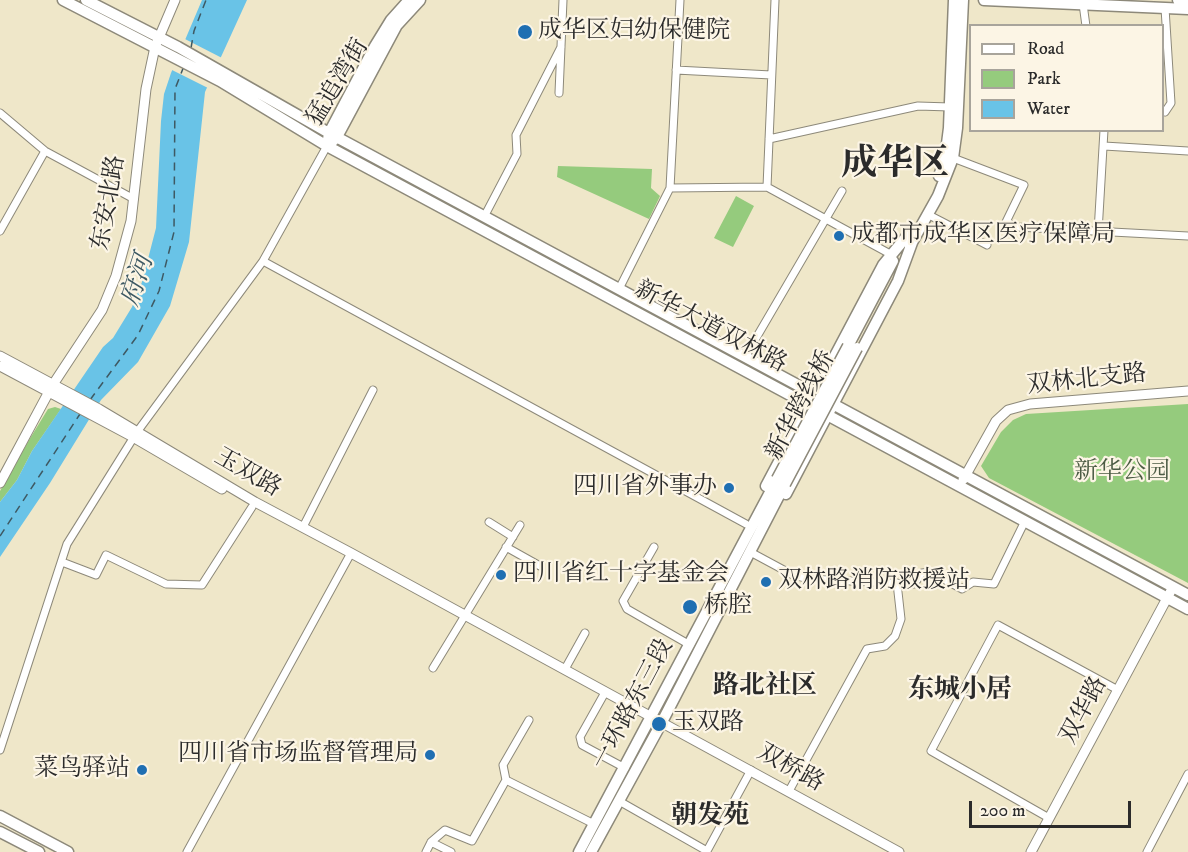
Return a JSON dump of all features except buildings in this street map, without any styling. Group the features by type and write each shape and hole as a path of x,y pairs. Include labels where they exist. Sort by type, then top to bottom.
{"main road":[{"path":"63,0 157,42"},
{"path":"86,0 216,74"},
{"name":"东安北路","path":"0,483 51,389 102,310 116,276 127,240 134,199 146,89 157,42 175,0"},
{"name":"猛追湾街","path":"333,135 375,46 391,20 409,0"},
{"name":"猛追湾街","path":"327,146 397,25 420,0"},
{"path":"729,579 746,568 754,554 898,281 910,238 941,173 947,146 950,107 954,0"},
{"path":"729,579 728,558 878,274 892,255 910,238 944,184 953,158 957,128 963,0"},
{"path":"984,0 1188,9"},
{"path":"1178,0 1188,0"},
{"name":"新华大道双林路","path":"216,74 1188,595"},
{"name":"新华大道双林路","path":"216,74 327,146 1188,609"},
{"name":"新华跨线桥","path":"729,579 910,238"},
{"path":"0,356 51,389"},
{"path":"0,366 51,389"},
{"name":"玉双路","path":"51,389 303,527 603,696 656,722"},
{"name":"双林北支路","path":"960,486 996,421 1008,410 1030,404 1188,391"},
{"name":"玉双路","path":"135,434 252,507 350,555"},
{"name":"一环路东三段","path":"591,852 619,801 690,645 729,579"},
{"name":"一环路东三段","path":"579,852 624,768 656,722 729,579"},
{"name":"双华路","path":"1031,852 1173,587"},
{"name":"玉双路","path":"463,617 565,669 656,722"},
{"name":"双桥路","path":"656,722 888,852"},
{"name":"双桥路","path":"750,773 789,791 899,852"},
{"path":"0,816 68,852"},
{"path":"0,831 39,852"}],"street":[{"path":"559,93 563,0"},
{"path":"619,289 670,188 680,0"},
{"path":"767,187 775,0"},
{"path":"1083,4 1086,24"},
{"path":"1165,8 1171,103 1165,112"},
{"path":"484,217 517,154 516,135 561,47"},
{"path":"676,70 771,75"},
{"path":"769,139 918,106 950,107"},
{"path":"0,113 45,151 134,199"},
{"path":"1098,232 1104,132"},
{"path":"0,750 67,544 135,434 263,261 327,146"},
{"path":"1104,146 1188,151"},
{"path":"0,231 45,151"},
{"path":"953,158 1024,185 1006,222 1017,227 1188,236"},
{"path":"670,188 767,187 892,255"},
{"path":"745,357 842,191"},
{"path":"927,214 987,245"},
{"path":"263,261 746,524"},
{"path":"303,527 373,390"},
{"path":"62,562 96,575 106,555 166,584 202,585 252,507"},
{"path":"754,554 793,575 809,579 914,584 922,573 930,572 962,589 973,582 994,584 1025,521"},
{"path":"489,522 513,537"},
{"path":"433,668 520,525"},
{"path":"507,547 540,566"},
{"path":"654,547 623,601 627,609 690,645"},
{"path":"187,852 350,555"},
{"path":"789,791 867,649 885,646 895,636 901,619 897,583"},
{"path":"1049,818 932,751 998,625 1118,690"},
{"path":"565,669 585,633"},
{"path":"603,696 580,737 582,745 624,768"},
{"path":"426,852 431,843 445,830 472,841 506,780 503,765 529,720"},
{"path":"619,801 707,851 750,773"},
{"path":"1147,852 1188,774"},
{"path":"506,780 594,824"},
{"path":"431,843 451,852"}],"green space":[{"path":"558,166 652,169 651,188 660,196 649,219 557,177"},
{"path":"736,196 754,206 733,247 714,238"},
{"name":"新华公园","path":"1188,404 1188,583 989,478 981,466 1001,432 1013,420 1026,414"},
{"path":"55,407 61,409 32,451 17,480 0,502 0,491 29,440 48,409"}],"water":[{"path":"202,0 247,0 205,92 189,242 170,306 138,362 101,400 50,483 0,557 0,502 17,480 32,451 103,347 113,338 132,307 142,282 156,228 164,94"}],"pier":[{"path":"183,38 224,59 208,88 170,69"}],"ferry route":[{"path":"191,48 194,31 206,0"},
{"path":"90,400 138,335 159,291 174,232 175,89 184,66"},
{"path":"0,536 80,414"}],"place":[{"name":"成华区妇幼保健院","path":"525,32"},
{"name":"成都市成华区医疗保障局","path":"839,236"},
{"name":"四川省外事办","path":"729,488"},
{"name":"四川省红十字基金会","path":"501,575"},
{"name":"双林路消防救援站","path":"766,582"},
{"name":"桥腔","path":"690,607"},
{"name":"玉双路","path":"659,724"},
{"name":"四川省市场监督管理局","path":"430,755"},
{"name":"菜鸟驿站","path":"142,770"}],"district":[{"name":"成华区","path":"895,167"},
{"name":"路北社区","path":"765,688"},
{"name":"东城小居","path":"960,692"},
{"name":"朝发苑","path":"710,818"}],"water label":[{"name":"府河","path":"139,281"}]}
